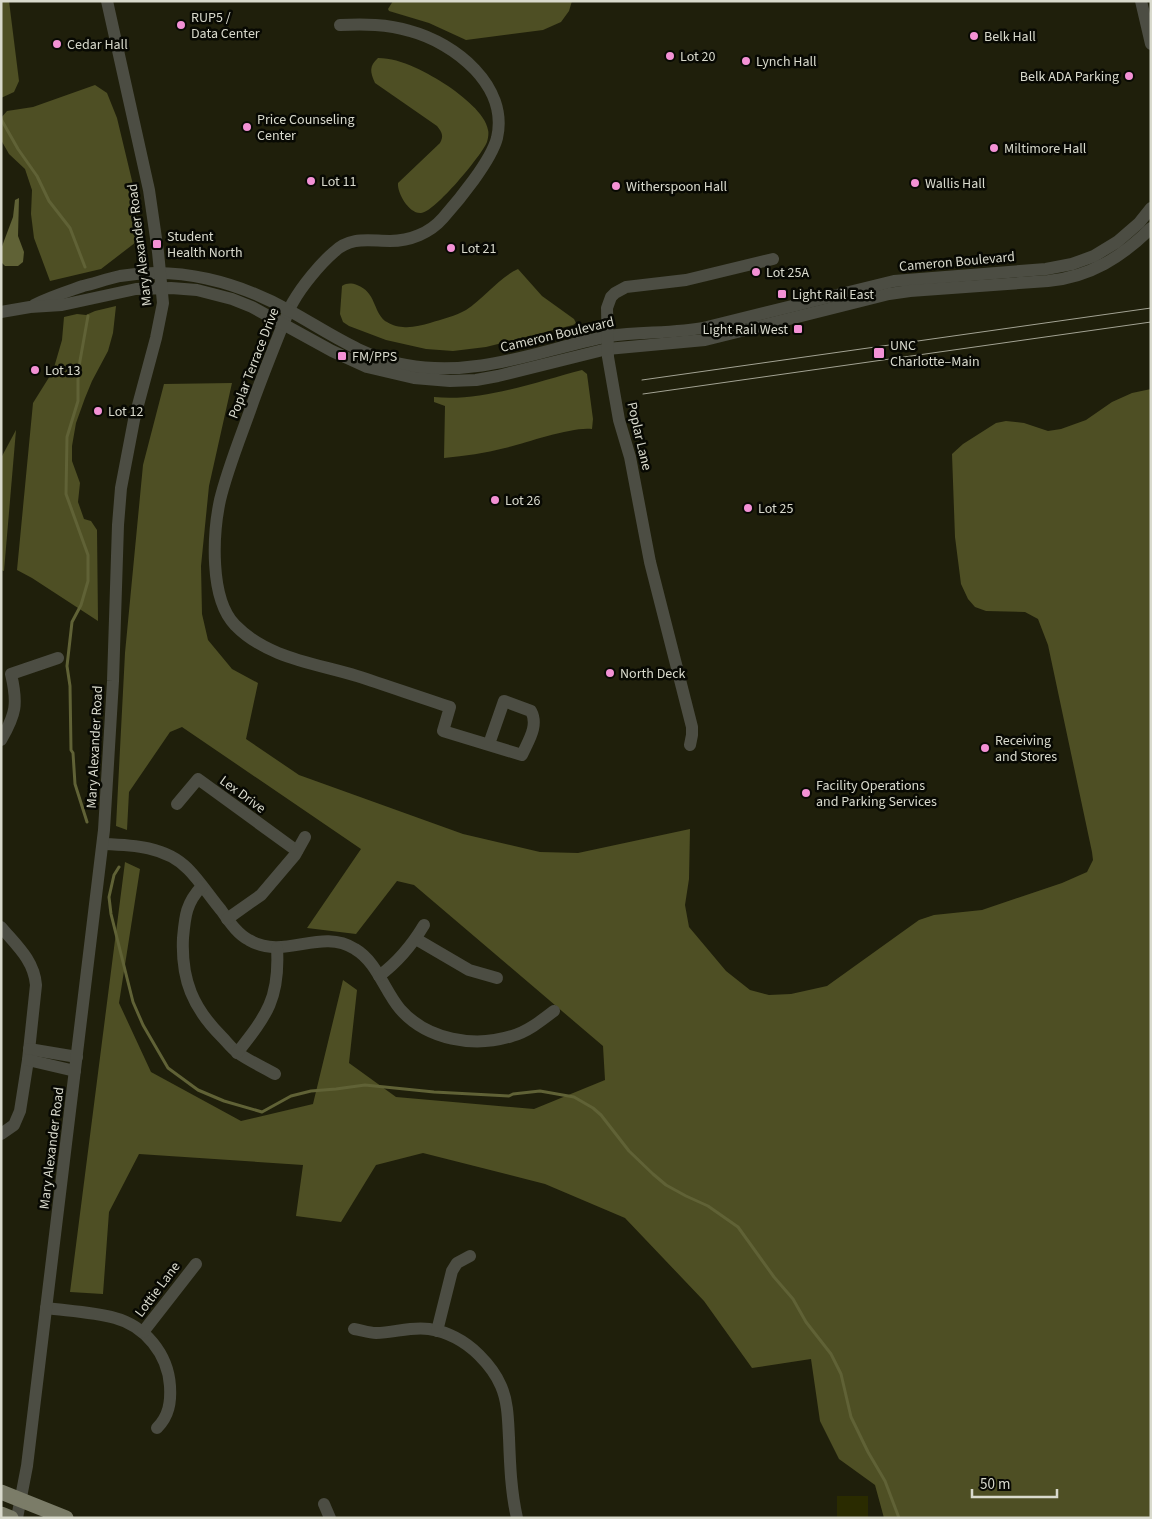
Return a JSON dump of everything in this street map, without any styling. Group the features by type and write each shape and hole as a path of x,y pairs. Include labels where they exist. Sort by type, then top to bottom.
{"main road":[{"path":"1,1492 66,1518"},
{"path":"1,1514 11,1518"}],"street":[{"name":"Mary Alexander Road","path":"17,1518 22,1499 103,844 110,742 121,488 134,420 162,312 162,288 149,190 107,1"},
{"path":"1141,1 1151,44"},
{"name":"Poplar Terrace Drive","path":"340,25 378,25 407,30 433,40 454,52 475,70 490,88 497,108 498,133 486,162 437,224 418,236 407,240 359,240 339,247 321,265 294,301 268,361 220,498 217,523 216,573 220,595 227,615 232,622 257,644 272,652 363,678 450,707 443,731 489,744"},
{"name":"Cameron Boulevard","path":"911,285 1046,269 1079,262 1102,252 1117,242 1135,227 1151,208"},
{"name":"Cameron Boulevard","path":"30,307 36,308 62,304 131,290 162,288 178,288 221,295 243,303 284,323 332,351 367,367 402,376 464,381 486,378 608,342 624,333 696,329 833,302 879,284 911,285 1048,281 1079,275 1098,268 1123,253 1151,228"},
{"name":"Poplar Lane","path":"690,745 692,726 643,532 633,472 619,420 608,342 608,302 620,290 632,286 692,279 773,259"},
{"name":"Cameron Boulevard","path":"1,312 30,307 52,296 111,278 160,274 194,276 228,284 253,293 289,310 366,354 398,364 460,369 493,365 608,342"},
{"path":"1,740 11,724 14,712 14,688 11,674 58,658"},
{"name":"Lex Drive","path":"177,804 198,779 297,851"},
{"path":"227,919 261,895 297,851 305,837"},
{"path":"103,844 133,845 165,853 187,868 236,930 248,940 263,946 277,948 334,940 362,953 371,963 400,1009 432,1032 449,1038 487,1041 511,1036 535,1025 554,1011"},
{"path":"202,886 190,901 184,920 182,953 184,971 197,1008 208,1023 238,1053 275,1074"},
{"path":"379,976 394,966 416,939 424,925"},
{"path":"1,927 30,962 34,972 36,989 29,1054 19,1116 14,1125 1,1134"},
{"path":"416,939 469,970 497,978"},
{"path":"238,1053 263,1020 273,996 277,980 277,948"},
{"path":"29,1054 77,1058"},
{"path":"29,1054 75,1071"},
{"path":"437,1331 452,1270 457,1263 470,1256"},
{"name":"Lottie Lane","path":"143,1332 196,1264"},
{"path":"46,1308 117,1318 143,1332 158,1350 166,1364 170,1379 171,1396 167,1415 157,1428"},
{"path":"354,1328 375,1334 411,1328 427,1328 459,1339 473,1349 491,1369 502,1387 507,1411 511,1481 517,1518"},
{"path":"324,1504 330,1518"}],"shaded area":[{"path":"1,1 9,1 19,81 14,92 1,98"},
{"path":"393,1 572,1 569,11 561,22 543,30 466,40 429,23 389,11 388,9"},
{"path":"378,58 405,63 448,86 478,111 488,130 487,142 467,170 436,204 421,213 408,207 399,192 398,183 440,143 442,134 437,126 375,83 371,69"},
{"path":"95,85 107,93 117,118 134,189 140,239 101,269 50,281 34,238 31,214 32,190 25,169 9,154 1,140 1,118 7,111 33,107"},
{"path":"19,198 18,236 24,252 23,262 18,266 5,266 1,262 1,249 13,217 15,200"},
{"path":"518,269 542,296 574,319 576,323 486,347 453,351 426,349 386,340 349,326 343,322 340,314 342,286 351,284 357,285 368,292 385,321 401,327 424,325 466,310 505,277"},
{"path":"116,306 113,333 108,351 85,398 76,423 72,446 72,461 80,483 78,502 84,519 91,521 97,530 98,621 17,570 33,403 53,371 62,340 64,317 77,314 86,315"},
{"path":"582,370 587,374 593,419 592,429 574,430 497,450 444,458 445,406 434,402 434,397 452,398 489,394"},
{"path":"232,383 209,486 201,566 202,614 208,640 232,669 258,683 246,739 299,775 463,834 540,852 578,853 690,829 689,879 685,905 689,927 726,971 750,990 769,995 791,994 827,986 919,920 934,915 982,910 1062,883 1087,872 1093,860 1092,852 1048,645 1038,619 1025,612 986,611 975,607 968,599 961,584 955,537 952,454 963,444 996,423 1006,421 1024,423 1048,431 1061,429 1086,420 1112,402 1132,393 1151,389 1151,1518 884,1518 875,1485 839,1459 820,1421 811,1359 752,1368 704,1301 625,1218 545,1184 423,1153 376,1165 341,1222 296,1216 303,1165 139,1154 109,1212 103,1294 70,1292 125,862 140,869 119,1003 151,1072 241,1121 313,1104 343,980 357,990 349,1063 396,1097 534,1109 605,1080 603,1046 414,885 397,881 356,934 307,928 361,849 182,727 170,732 129,792 127,830 116,826 125,653 143,465 164,384"},
{"path":"16,430 4,571 1,570 1,458"},
{"path":"837,1496 868,1496 868,1518 837,1518"}],"waterway":[{"path":"1,119 18,149 37,176 49,201 70,228 85,267"},
{"path":"87,822 75,784 73,753 71,750 70,686 67,666 72,622 81,605 88,581 88,555 66,494 67,437 78,401 78,372 88,316"},
{"path":"119,867 114,875 109,897 111,914 133,1002 143,1025 168,1068 198,1090 224,1101 262,1112 291,1096 311,1091 365,1085 434,1092 509,1096 540,1091 574,1097 593,1108 601,1115 629,1151 666,1185 708,1206 738,1227 774,1277 793,1299 806,1322 831,1354 841,1374 851,1417 885,1481 899,1518"}],"tram line":[{"path":"642,380 1151,308"},
{"path":"643,394 1151,322"}],"place":[{"name":"RUP5 / Data Center","path":"181,25"},
{"name":"Belk Hall","path":"974,36"},
{"name":"Cedar Hall","path":"57,44"},
{"name":"Lot 20","path":"670,56"},
{"name":"Lynch Hall","path":"746,61"},
{"name":"Belk ADA Parking","path":"1129,76"},
{"name":"Price Counseling Center","path":"247,127"},
{"name":"Miltimore Hall","path":"994,148"},
{"name":"Lot 11","path":"311,181"},
{"name":"Wallis Hall","path":"915,183"},
{"name":"Witherspoon Hall","path":"616,186"},
{"name":"Student Health North","path":"157,244"},
{"name":"Lot 21","path":"451,248"},
{"name":"Lot 25A","path":"756,272"},
{"name":"Light Rail East","path":"782,294"},
{"name":"Light Rail West","path":"798,329"},
{"name":"UNC Charlotte–Main","path":"879,353"},
{"name":"FM/PPS","path":"342,356"},
{"name":"Lot 13","path":"35,370"},
{"name":"Lot 12","path":"98,411"},
{"name":"Lot 26","path":"495,500"},
{"name":"Lot 25","path":"748,508"},
{"name":"North Deck","path":"610,673"},
{"name":"Receiving and Stores","path":"985,748"},
{"name":"Facility Operations and Parking Services","path":"806,793"}]}
